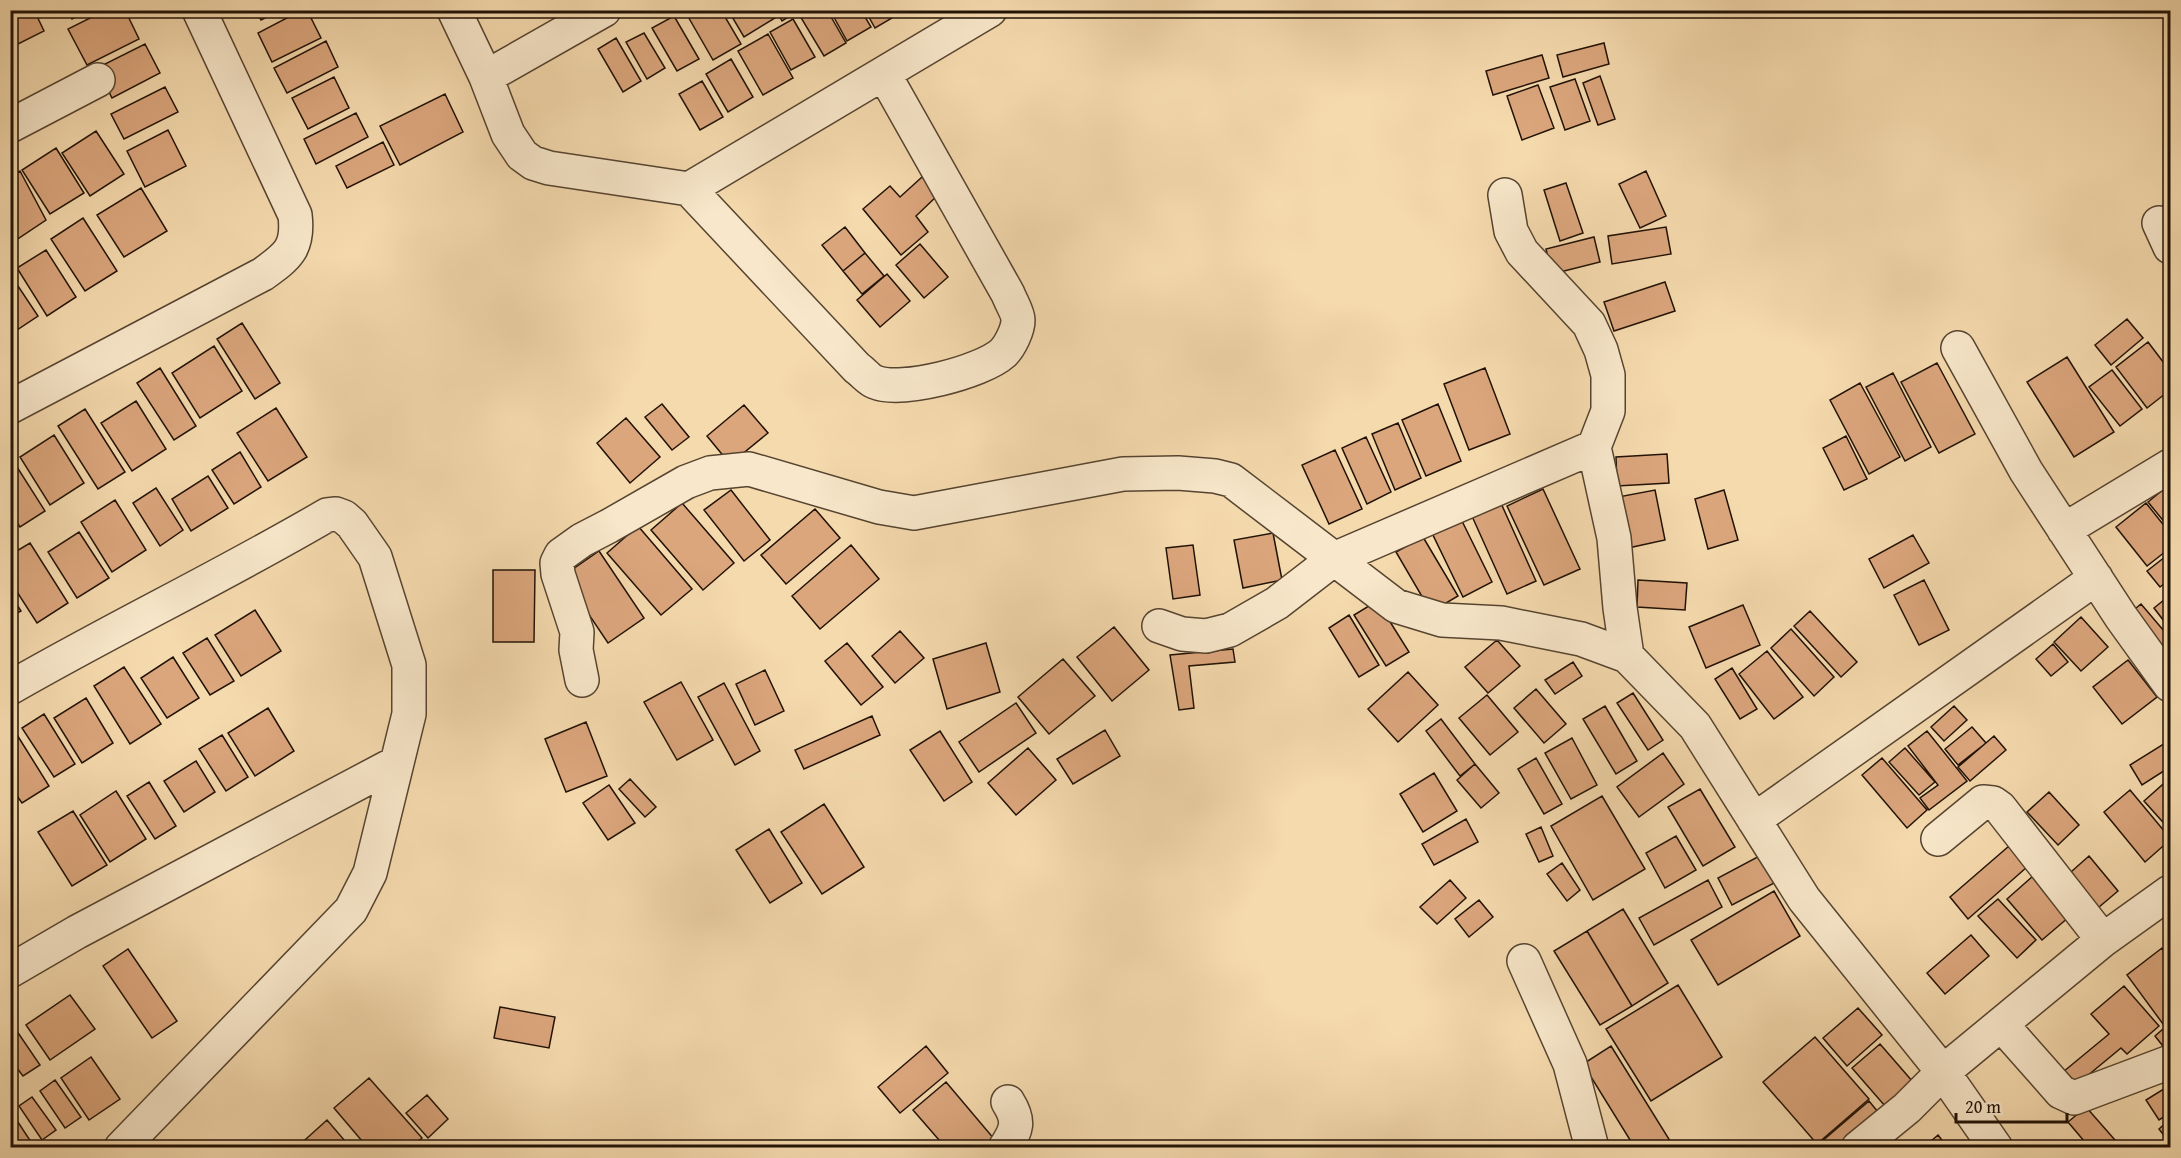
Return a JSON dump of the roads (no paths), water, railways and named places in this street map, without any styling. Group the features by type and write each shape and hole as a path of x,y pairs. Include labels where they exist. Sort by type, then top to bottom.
{"street":[{"path":"10,407 264,274 283,260 292,249 297,230 295,215 199,10"},
{"path":"454,10 486,76 508,134 522,155 533,163 549,168 689,189 857,368 874,382 891,386 976,370 1004,353 1014,338 1018,320 1008,294 884,74"},
{"path":"486,76 604,10"},
{"path":"689,189 990,10"},
{"path":"10,126 98,80"},
{"path":"1504,195 1511,231 1522,252 1589,324 1601,350 1608,375 1608,411 1594,447 1614,538 1627,656"},
{"path":"1958,348 2026,471 2121,617 2170,685"},
{"path":"1159,626 1182,634 1206,636 1230,630 1277,603 1334,559 1594,447"},
{"path":"2064,530 2170,466"},
{"path":"582,680 576,650 577,632 558,574 557,563 561,555 582,540 686,482 711,473 748,469 879,507 914,513 1123,474 1178,473 1215,476 1231,480 1396,606 1442,620 1501,623 1570,637 1627,656 1695,726 1804,900 1943,1072 1996,1148"},
{"path":"10,688 249,560 327,515 336,514 352,524 375,557 408,665 409,714 370,873 351,910 120,1148"},
{"path":"1754,820 2096,578"},
{"path":"10,971 77,932 396,763"},
{"path":"1938,839 1983,802 1993,803 2000,808 2103,940"},
{"path":"1858,1148 1907,1108 1943,1072 2103,940 2170,892"},
{"path":"1524,961 1570,1064 1592,1148"},
{"path":"2001,1024 2061,1092 2074,1098 2170,1062"},
{"path":"1005,1148 1014,1135 1017,1119 1008,1102"}]}
